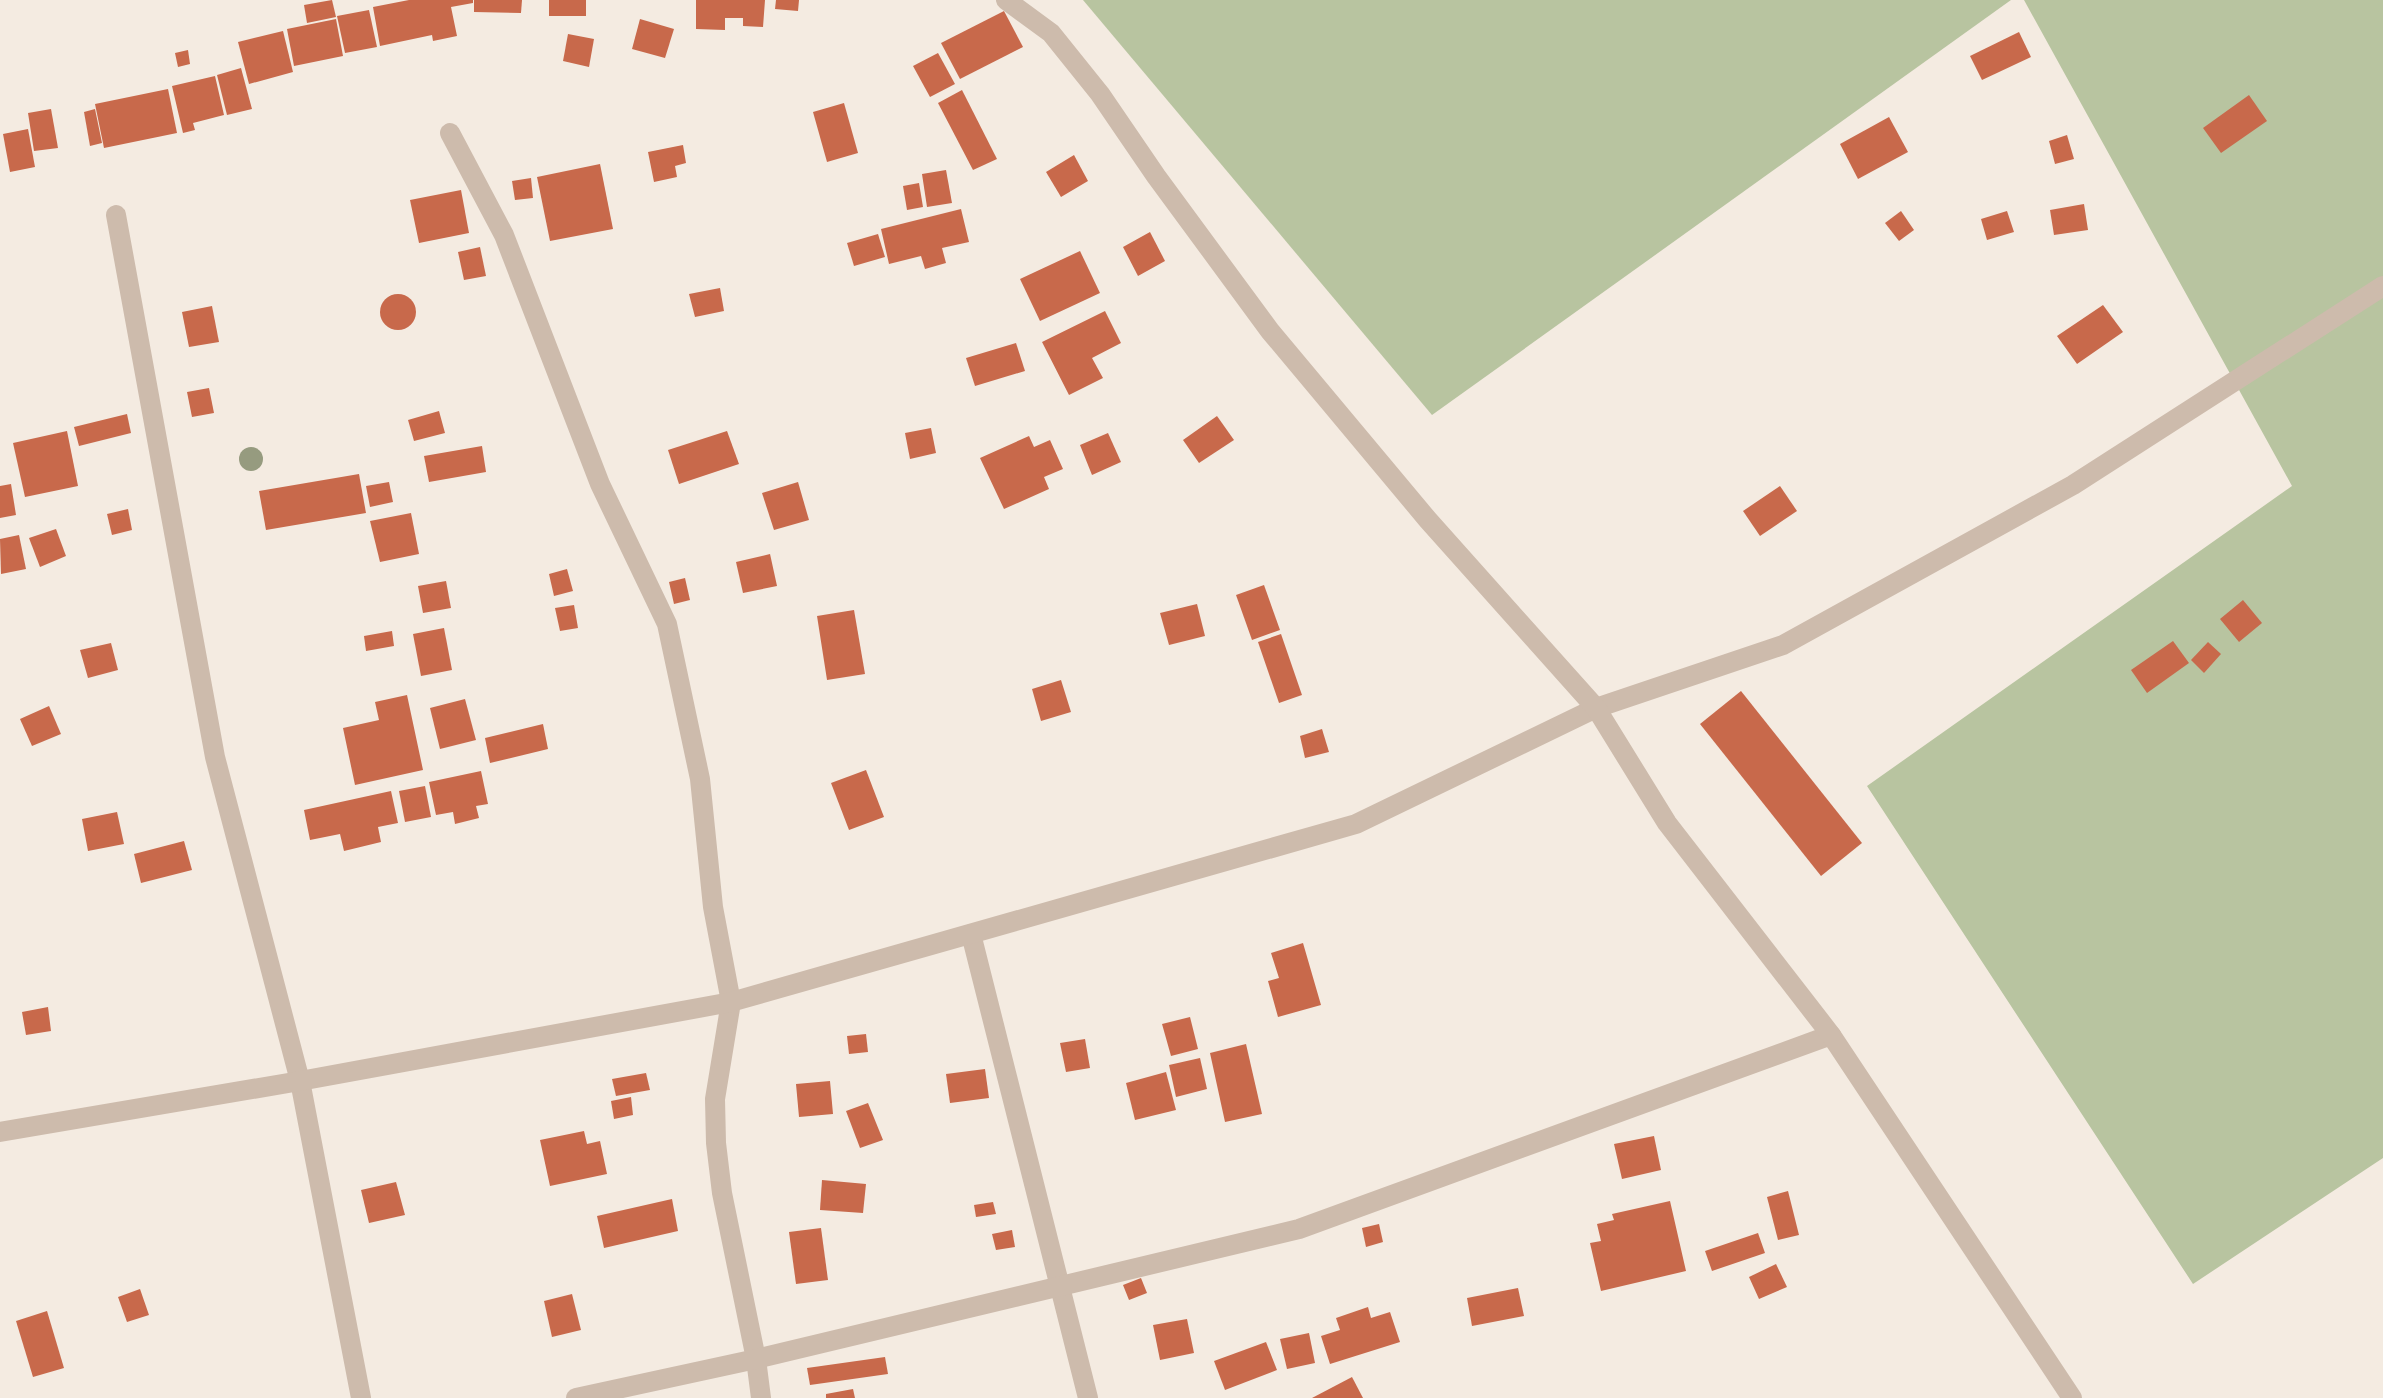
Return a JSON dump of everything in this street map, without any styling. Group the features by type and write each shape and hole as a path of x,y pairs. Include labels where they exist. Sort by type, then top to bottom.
{"street":[{"path":"1006,0 1051,33 1100,94 1270,331 1428,520 1596,708 1667,823 1831,1035 2072,1398"},
{"path":"450,133 504,235 600,484 667,624 700,779 713,907 731,1002 715,1099 716,1143 722,1193 761,1398"},
{"path":"116,215 215,757 300,1081 361,1398"},
{"path":"0,1132 731,1002 1356,824 1596,708 1783,645 2073,485 2383,286"},
{"path":"971,934 1088,1398"},
{"path":"576,1398 756,1359 1299,1229 1831,1035"}],"green space":[{"path":"1083,0 2011,0 1432,415"},
{"path":"2024,0 2383,0 2383,1158 2193,1284 1867,786 2292,486"}],"building":[{"path":"332,0 336,17 307,23 304,5"},
{"path":"409,0 473,0 473,3 451,7 457,36 433,41 432,35 380,46 373,7"},
{"path":"474,0 522,0 521,13 474,12"},
{"path":"549,0 586,0 586,16 549,16"},
{"path":"696,0 765,0 763,27 743,26 743,18 725,18 725,30 696,29"},
{"path":"776,0 799,0 798,11 775,9"},
{"path":"369,10 377,47 345,53 337,16"},
{"path":"1004,11 1023,47 960,79 941,43"},
{"path":"336,19 343,56 294,66 287,29"},
{"path":"640,19 674,29 665,58 632,49"},
{"path":"283,31 293,72 249,84 238,42"},
{"path":"2019,32 2031,57 1982,80 1970,56"},
{"path":"568,34 594,39 589,67 563,61"},
{"path":"188,50 190,64 178,67 175,53"},
{"path":"938,53 955,84 930,97 913,66"},
{"path":"241,68 252,109 227,115 217,75"},
{"path":"215,76 224,115 193,123 195,130 183,133 172,86"},
{"path":"168,89 177,133 104,148 95,104"},
{"path":"962,90 997,159 973,170 938,103"},
{"path":"2249,95 2267,121 2221,153 2203,128"},
{"path":"844,103 858,153 827,162 813,112"},
{"path":"51,109 58,148 34,151 28,113"},
{"path":"95,109 102,143 90,146 84,112"},
{"path":"1889,117 1908,152 1858,179 1840,144"},
{"path":"28,129 35,167 10,172 3,134"},
{"path":"2067,135 2074,159 2055,164 2049,141"},
{"path":"683,145 686,163 675,166 677,177 654,182 648,152"},
{"path":"1074,155 1088,181 1061,197 1046,172"},
{"path":"600,164 613,229 550,241 537,177"},
{"path":"946,170 952,203 927,207 922,174"},
{"path":"531,178 533,198 515,200 512,181"},
{"path":"919,183 923,207 907,210 903,186"},
{"path":"461,190 469,233 419,243 410,200"},
{"path":"2084,204 2088,230 2054,235 2050,210"},
{"path":"961,209 969,242 942,248 946,263 925,269 921,256 889,264 881,229"},
{"path":"1901,211 1914,230 1899,241 1885,223"},
{"path":"2007,211 2014,232 1987,240 1981,219"},
{"path":"1150,232 1165,261 1138,276 1123,247"},
{"path":"878,234 885,257 854,266 847,243"},
{"path":"480,247 486,276 464,280 458,252"},
{"path":"1080,251 1100,293 1040,321 1020,279"},
{"path":"720,288 724,311 695,317 689,294"},
{"path":"398,294 411,299 416,312 411,325 398,330 385,325 380,312 385,299"},
{"path":"2103,305 2123,332 2077,364 2057,336"},
{"path":"212,306 219,342 189,347 182,312"},
{"path":"1105,311 1121,343 1092,358 1103,378 1069,395 1042,342"},
{"path":"1016,343 1025,371 975,386 966,358"},
{"path":"209,388 214,413 192,417 187,392"},
{"path":"439,411 445,433 414,441 408,420"},
{"path":"127,414 131,433 79,446 74,427"},
{"path":"1217,416 1234,440 1199,463 1183,440"},
{"path":"931,428 936,453 910,459 905,433"},
{"path":"67,431 78,486 25,497 13,443"},
{"path":"727,431 739,464 679,484 668,450"},
{"path":"1108,433 1121,462 1092,475 1080,445"},
{"path":"1029,436 1034,447 1050,440 1063,469 1044,477 1049,489 1004,509 980,458"},
{"path":"482,446 486,472 429,482 424,456"},
{"path":"359,474 366,513 266,530 259,491"},
{"path":"389,482 393,502 370,507 366,486"},
{"path":"798,482 809,520 774,530 762,493"},
{"path":"11,484 16,515 0,518 0,486"},
{"path":"1780,486 1797,511 1760,536 1743,511"},
{"path":"128,509 132,530 112,535 107,514"},
{"path":"411,513 419,554 380,562 370,521"},
{"path":"56,529 66,556 40,567 29,538"},
{"path":"19,535 26,569 1,574 0,539"},
{"path":"770,554 777,586 743,593 736,562"},
{"path":"567,569 573,591 554,596 549,574"},
{"path":"685,578 690,600 674,604 669,582"},
{"path":"446,581 451,608 423,613 418,586"},
{"path":"1264,585 1280,630 1252,640 1236,595"},
{"path":"2243,600 2262,623 2239,642 2220,619"},
{"path":"1197,604 1205,636 1169,645 1160,613"},
{"path":"574,605 578,628 560,631 555,608"},
{"path":"854,610 865,674 827,680 817,616"},
{"path":"444,628 452,670 421,676 413,634"},
{"path":"392,631 394,646 366,651 364,636"},
{"path":"1281,634 1302,695 1279,703 1258,642"},
{"path":"2173,641 2189,663 2147,693 2131,670"},
{"path":"2208,642 2221,654 2204,673 2191,660"},
{"path":"111,643 118,670 88,678 80,650"},
{"path":"1061,680 1071,712 1041,721 1032,689"},
{"path":"1741,691 1862,843 1821,876 1700,724"},
{"path":"407,695 423,770 355,785 343,728 379,720 375,702"},
{"path":"465,699 476,740 440,749 430,708"},
{"path":"49,706 61,734 32,746 20,719"},
{"path":"543,724 548,749 490,763 485,738"},
{"path":"1322,729 1329,752 1305,758 1300,736"},
{"path":"866,770 884,817 849,830 831,783"},
{"path":"481,771 488,804 476,806 479,818 455,824 453,812 436,815 429,782"},
{"path":"425,786 431,817 405,822 399,791"},
{"path":"391,791 398,823 378,827 381,842 344,851 340,834 310,840 304,810"},
{"path":"117,812 124,844 88,851 82,819"},
{"path":"184,841 192,870 141,883 134,854"},
{"path":"1303,943 1321,1005 1278,1017 1268,981 1279,978 1271,953"},
{"path":"48,1007 51,1031 26,1035 22,1012"},
{"path":"1190,1017 1198,1049 1171,1056 1162,1024"},
{"path":"866,1034 868,1052 849,1054 847,1036"},
{"path":"1085,1039 1090,1068 1066,1072 1060,1043"},
{"path":"1246,1044 1262,1114 1225,1122 1210,1053"},
{"path":"1200,1058 1207,1089 1176,1097 1169,1065"},
{"path":"985,1069 989,1098 950,1103 946,1074"},
{"path":"1166,1072 1176,1110 1135,1120 1126,1083"},
{"path":"646,1073 650,1090 616,1096 612,1079"},
{"path":"830,1081 833,1114 799,1117 796,1084"},
{"path":"631,1097 633,1115 614,1119 611,1101"},
{"path":"868,1103 883,1140 860,1148 846,1111"},
{"path":"584,1131 587,1144 600,1141 607,1174 550,1186 540,1140"},
{"path":"1654,1136 1661,1170 1622,1179 1614,1144"},
{"path":"822,1180 866,1184 863,1213 820,1210"},
{"path":"396,1182 405,1215 369,1223 361,1190"},
{"path":"1788,1191 1799,1235 1778,1240 1767,1197"},
{"path":"672,1199 678,1231 604,1248 597,1216"},
{"path":"1670,1201 1686,1271 1601,1291 1590,1243 1601,1241 1597,1224 1614,1220 1612,1214"},
{"path":"993,1202 996,1214 976,1217 974,1205"},
{"path":"1379,1224 1383,1242 1366,1247 1362,1228"},
{"path":"821,1228 828,1280 796,1284 789,1232"},
{"path":"1012,1230 1015,1247 996,1250 992,1234"},
{"path":"1758,1233 1765,1253 1712,1271 1705,1251"},
{"path":"1776,1264 1787,1287 1759,1299 1749,1277"},
{"path":"1141,1278 1147,1293 1129,1300 1123,1285"},
{"path":"1518,1288 1524,1316 1472,1326 1467,1298"},
{"path":"140,1289 149,1315 127,1322 118,1297"},
{"path":"572,1294 581,1330 552,1337 544,1301"},
{"path":"1368,1307 1371,1318 1390,1312 1400,1342 1330,1364 1321,1336 1340,1330 1336,1318"},
{"path":"47,1311 64,1368 33,1377 16,1321"},
{"path":"1187,1319 1194,1353 1160,1360 1153,1325"},
{"path":"1309,1333 1315,1363 1287,1369 1280,1339"},
{"path":"1266,1342 1277,1370 1225,1390 1214,1361"},
{"path":"885,1357 888,1374 810,1385 807,1368"},
{"path":"1352,1377 1363,1398 1312,1398"},
{"path":"853,1389 855,1398 826,1398 826,1394"}]}
